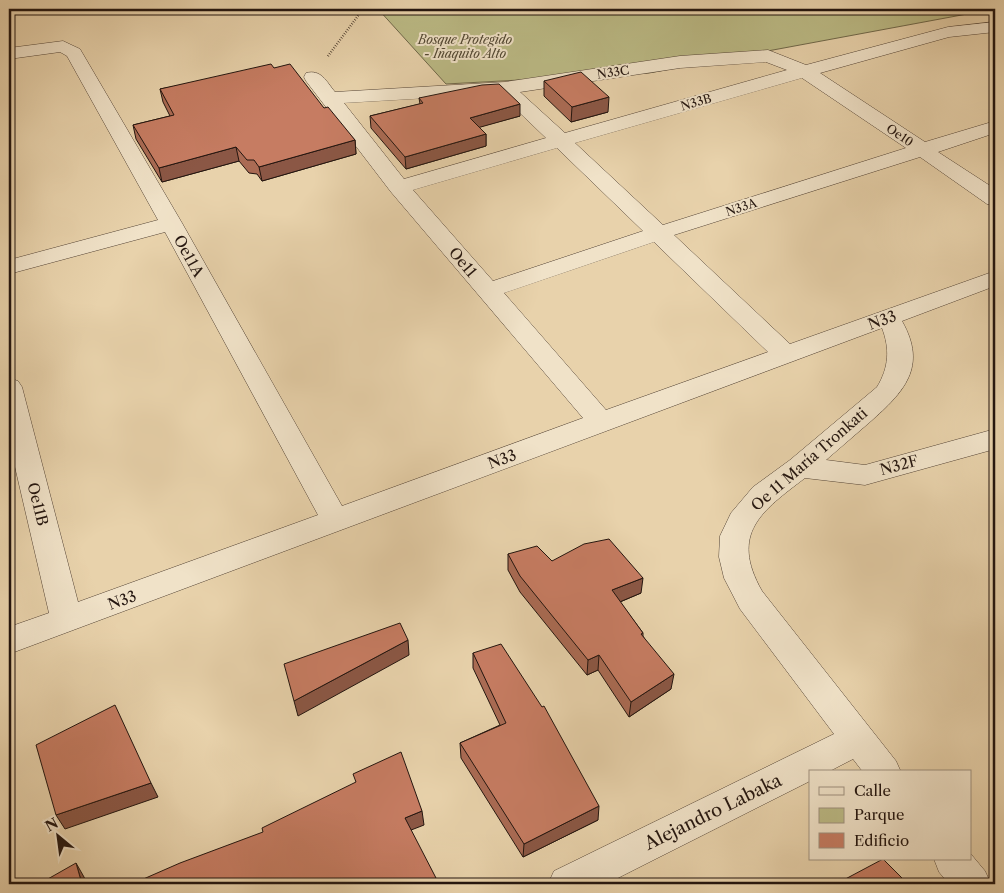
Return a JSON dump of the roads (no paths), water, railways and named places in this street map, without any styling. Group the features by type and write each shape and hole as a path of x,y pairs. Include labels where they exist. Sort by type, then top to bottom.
{"street":[{"name":"N33B","path":"399,187 948,32 995,27"},
{"name":"Oe11A","path":"9,53 63,46 70,49 171,223 335,520"},
{"name":"N33C","path":"330,98 505,88 680,62 768,56 805,71"},
{"name":"Oe10","path":"805,71 995,199"},
{"name":"Oe11","path":"313,77 399,187 601,422"},
{"path":"505,88 787,355"},
{"name":"N33A","path":"487,291 659,233 995,127"},
{"path":"9,267 171,223"},
{"name":"N33","path":"9,641 995,278"},
{"name":"Oe 11 María Tronkati","path":"882,770 751,600 739,578 734,557 735,536 741,521 750,507 886,393 894,382 901,358 896,330 888,317"},
{"name":"Oe11B","path":"9,387 67,620"},
{"name":"N32F","path":"800,467 865,475 995,439"},
{"name":"Alejandro Labaka","path":"567,884 859,740"},
{"path":"953,860 972,884"}],"park label":[{"name":"Bosque Protegido - Iñaquito Alto","path":"465,46"}]}
